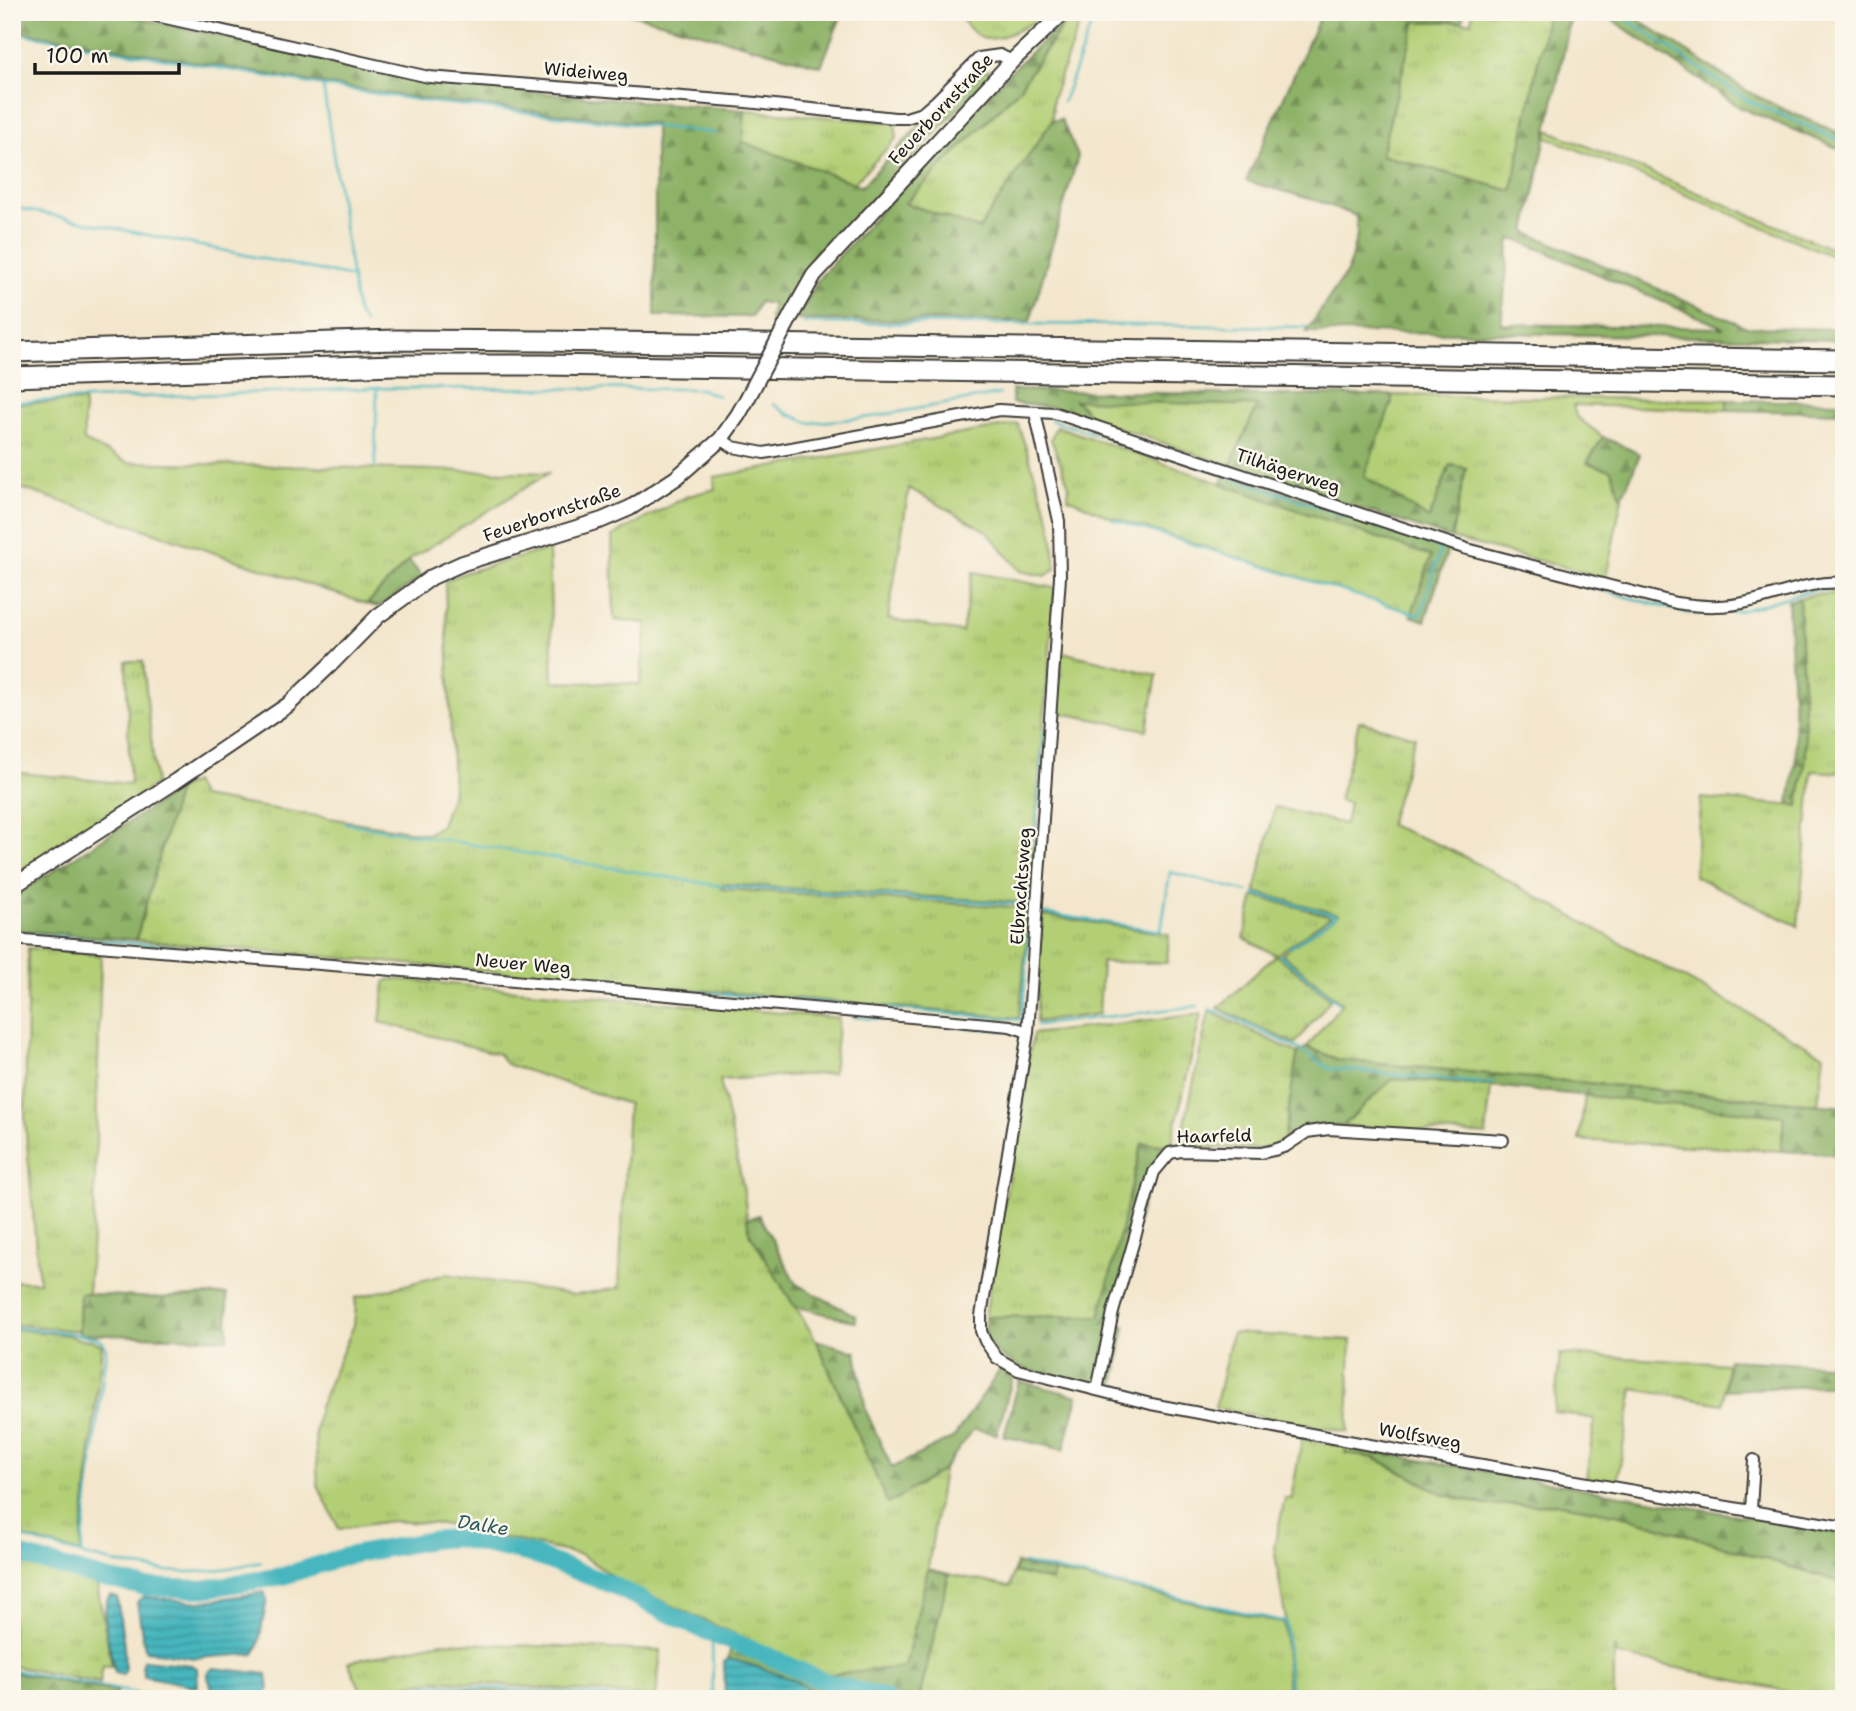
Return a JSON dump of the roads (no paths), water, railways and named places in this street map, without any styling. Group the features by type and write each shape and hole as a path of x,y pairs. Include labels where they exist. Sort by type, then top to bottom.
{"highway":[{"path":"12,352 395,340 1844,360"},
{"path":"12,377 395,365 544,365 1844,385"}],"street":[{"name":"Wideiweg","path":"139,12 429,77 746,102 895,118 922,113 979,58 1000,55 1012,61"},
{"name":"Feuerbornstraße","path":"12,887 288,705 378,615 432,577 463,563 602,520 630,508 676,478 721,439 746,401 814,275 1012,61 1064,12"},
{"name":"Tilhägerweg","path":"721,439 733,447 764,453 999,410 1055,413 1467,548 1676,603 1710,607 1730,606 1824,582 1844,583"},
{"name":"Elbrachtsweg","path":"997,1358 981,1331 981,1316 1028,1032 1060,577 1059,521 1035,412"},
{"name":"Neuer Weg","path":"12,939 381,969 1010,1026 1028,1032"},
{"name":"Haarfeld","path":"1097,1390 1113,1312 1154,1172 1170,1153 1261,1153 1286,1146 1307,1132 1329,1129 1503,1140"},
{"name":"Wolfsweg","path":"997,1358 1018,1370 1151,1404 1413,1453 1844,1527"},
{"path":"1751,1510 1754,1460"}],"water":[{"path":"264,1592 267,1599 258,1647 254,1654 195,1658 146,1651 137,1602 143,1597 200,1602"},
{"path":"110,1595 117,1597 124,1646 125,1671 122,1675 115,1672 106,1632 105,1610"},
{"path":"728,1659 799,1683 813,1693 814,1699 727,1699 724,1662"},
{"path":"144,1660 192,1665 197,1668 198,1687 144,1676"},
{"path":"213,1668 267,1674 269,1689 263,1696 212,1689 207,1674"}],"waterway":[{"path":"1063,102 1096,12"},
{"path":"1616,12 1747,100 1844,142"},
{"path":"12,32 430,102 715,133"},
{"path":"323,86 357,312 365,323"},
{"path":"12,207 352,277"},
{"path":"804,323 1307,327"},
{"path":"12,402 377,388 701,389 718,396"},
{"path":"375,466 377,389"},
{"path":"773,404 810,423 871,417 1000,394"},
{"path":"1051,420 1163,454 1441,548 1450,548"},
{"path":"1112,519 1416,614 1421,614 1441,548"},
{"path":"1470,555 1687,613 1732,612 1819,589 1844,590"},
{"path":"1022,1020 1044,729"},
{"path":"345,823 720,886 1032,905"},
{"path":"1043,913 1161,931 1170,872 1248,892"},
{"path":"1255,894 1337,915 1289,948"},
{"path":"12,933 222,951"},
{"path":"1280,955 1339,1003"},
{"path":"594,983 1023,1020"},
{"path":"1037,1025 1198,1006"},
{"path":"1210,1009 1301,1050 1328,1068 1487,1084 1494,1082"},
{"path":"853,1017 1009,1031"},
{"path":"12,1327 97,1338 106,1350 81,1554"},
{"path":"12,1535 95,1558 159,1570 201,1572 261,1562"},
{"name":"Dalke","path":"12,1553 101,1578 145,1587 203,1589 283,1576 346,1556 455,1538 531,1554 615,1586 709,1633 764,1654 820,1680 886,1699"},
{"path":"1024,1563 1286,1622 1290,1699"},
{"path":"711,1699 712,1639 715,1635"},
{"path":"12,1670 167,1699"},
{"path":"367,1696 435,1684 636,1699"}]}
